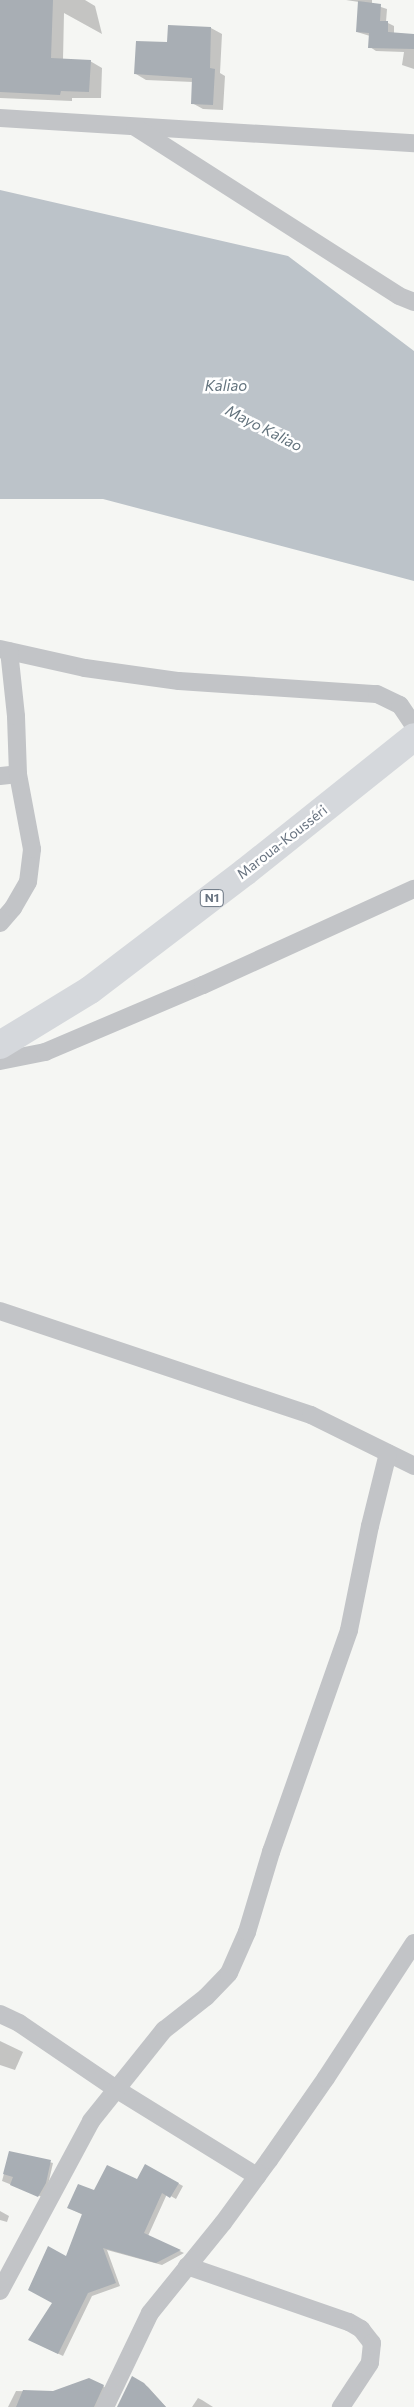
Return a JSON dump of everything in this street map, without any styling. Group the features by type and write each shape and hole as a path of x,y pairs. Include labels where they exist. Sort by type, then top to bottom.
{"highway":[{"name":"Maroua-Kousséri","path":"0,1045 90,990 245,872 414,737"}],"street":[{"path":"0,118 414,143"},
{"path":"133,126 390,290 414,302"},
{"path":"0,923 13,908 28,882 32,850 18,774 16,716 4,650 85,668 179,680 377,694 400,705 414,726"},
{"path":"0,776 18,774"},
{"path":"0,1061 25,1057 53,1048 203,985 414,889"},
{"path":"0,1311 311,1415 414,1466"},
{"path":"0,2292 91,2121 164,2030 206,1996 229,1973 247,1932 272,1852 349,1630 370,1526 388,1453"},
{"path":"105,2407 150,2314 257,2176 326,2078 414,1942"},
{"path":"0,2014 19,2023 116,2090 257,2176"},
{"path":"187,2266 349,2322 361,2329 372,2343 370,2363 341,2407"}],"water":[{"name":"Kaliao","path":"0,190 288,256 414,351 414,581 103,499 0,499"}],"building":[{"path":"0,0 53,0 51,58 91,60 89,92 61,91 60,95 0,92"},
{"path":"358,1 381,4 380,21 388,21 388,32 414,34 414,49 368,48 369,33 356,32"},
{"path":"168,25 211,27 210,68 215,69 213,105 191,104 192,78 134,74 136,41 167,42"},
{"path":"9,2151 51,2160 46,2183 38,2197 10,2185 13,2177 3,2174"},
{"path":"145,2164 179,2183 170,2198 162,2193 144,2233 181,2250 156,2263 103,2248 116,2283 88,2293 58,2354 28,2340 52,2303 28,2290 48,2246 66,2256 82,2214 67,2208 78,2184 94,2190 107,2165 137,2179"},
{"path":"132,2376 144,2383 166,2407 117,2407"},
{"path":"89,2378 104,2385 94,2407 16,2407 23,2390 53,2391"}],"water label":[{"name":"Mayo Kaliao","path":"264,428"}]}
